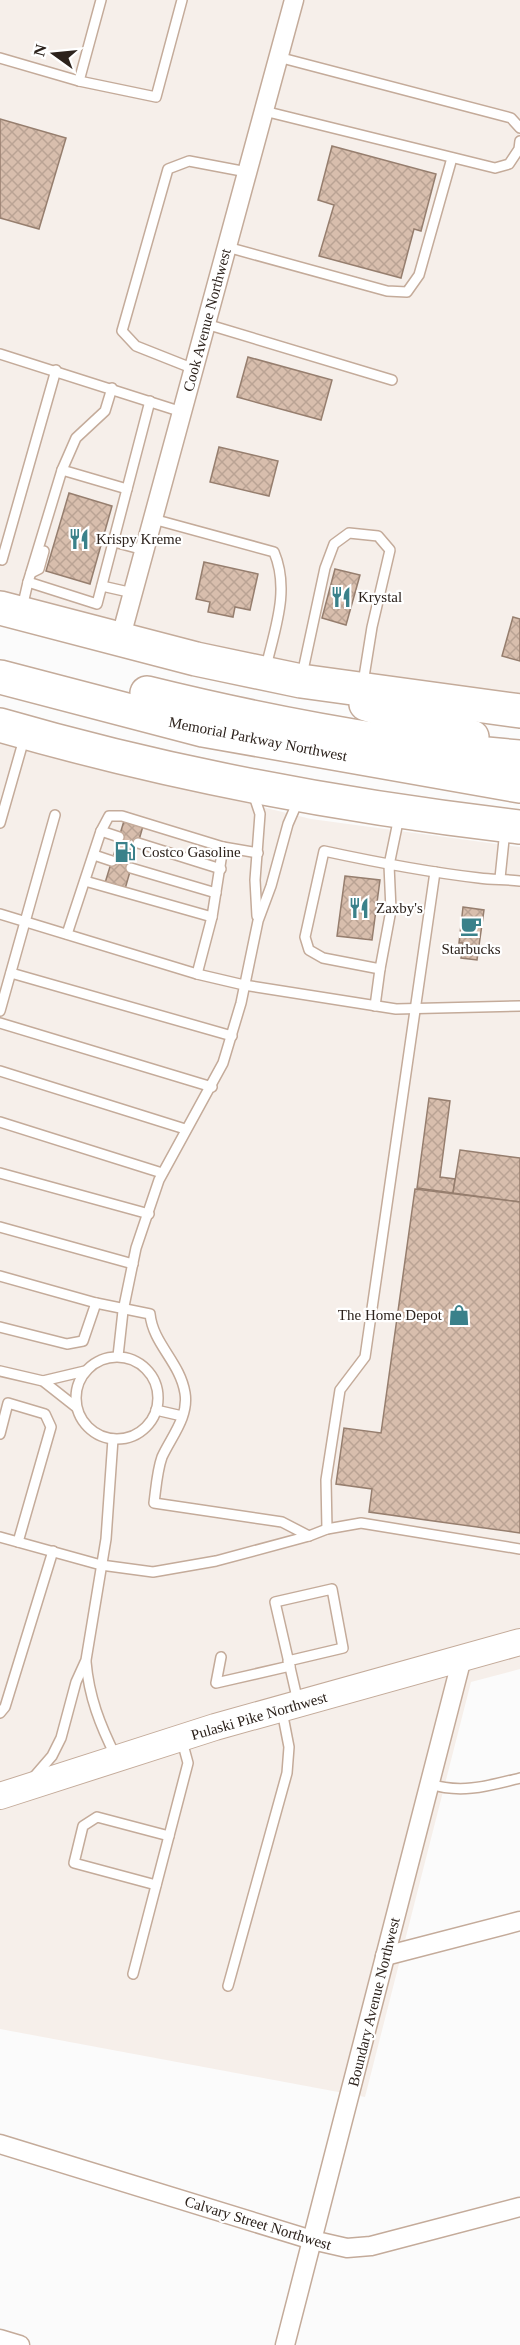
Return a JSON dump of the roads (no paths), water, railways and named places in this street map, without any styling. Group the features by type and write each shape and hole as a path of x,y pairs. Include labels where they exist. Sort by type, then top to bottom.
{"highway":[{"path":"20,594 69,611 120,640 308,682 520,711"},
{"name":"Memorial Parkway Northwest","path":"0,655 69,674 237,713 418,746 520,758"},
{"name":"Memorial Parkway Northwest","path":"0,677 202,730 520,786"},
{"path":"308,682 390,713 520,749"},
{"path":"13,728 250,785 354,804 401,812 515,816"},
{"path":"354,804 452,796 515,816"}],"main road":[{"name":"Pulaski Pike Northwest","path":"0,1796 181,1738 520,1642"}],"street":[{"name":"Cook Avenue Northwest","path":"120,640 294,0"},
{"name":"Boundary Avenue Northwest","path":"285,2345 462,1658"},
{"path":"385,1956 520,1921"},
{"name":"Calvary Street Northwest","path":"0,2144 312,2240 347,2248 371,2246 520,2207"},
{"path":"0,2339 20,2345"}],"lane":[{"path":"79,81 101,0"},
{"path":"0,58 79,81 156,97 182,0"},
{"path":"278,57 511,118 520,128"},
{"path":"264,111 495,168 509,164 519,149 520,141"},
{"path":"227,247 387,291 407,292 419,275 452,158"},
{"path":"194,369 136,345 122,331 168,169 189,161 247,172"},
{"path":"206,324 392,380"},
{"path":"0,354 182,412"},
{"path":"0,559 2,560 56,370"},
{"path":"20,594 76,438 105,411 112,388"},
{"path":"69,611 98,604 150,401"},
{"path":"65,471 127,489"},
{"path":"153,519 274,552 281,569 282,593 265,672"},
{"path":"308,682 313,616 325,568 334,544 350,533 378,536 390,550 372,627 362,689"},
{"path":"114,542 144,550"},
{"path":"102,586 133,593"},
{"path":"0,823 13,728"},
{"path":"250,785 260,814 255,880 258,921"},
{"path":"118,1356 123,1311 133,1264 148,1214 162,1173 212,1087 232,1036 258,921 271,886 288,825 303,794"},
{"path":"375,1005 391,910 389,865 401,812"},
{"path":"0,1011 56,815"},
{"path":"67,934 101,831 109,816 122,816 223,847 258,853"},
{"path":"500,878 515,816"},
{"path":"101,831 119,837"},
{"path":"138,843 221,869"},
{"path":"197,974 212,917 223,847"},
{"path":"380,969 323,958 309,950 305,937 324,852 435,872 483,879 500,878 520,881"},
{"path":"94,855 112,861"},
{"path":"131,868 216,893"},
{"path":"327,1529 326,1480 340,1390 365,1357 435,872"},
{"path":"85,881 212,917"},
{"path":"0,914 197,974 244,985 375,1005 415,1008 520,1006"},
{"path":"11,973 232,1036"},
{"path":"0,1023 212,1087"},
{"path":"0,1071 185,1130"},
{"path":"0,1122 162,1173"},
{"path":"0,1173 148,1214"},
{"path":"0,1227 133,1264"},
{"path":"0,1276 123,1311 150,1314 152,1330 177,1367 185,1395 182,1416 161,1459 154,1503 282,1522 309,1536"},
{"path":"0,1327 67,1344 82,1341 96,1303"},
{"path":"0,1371 43,1381 76,1407 89,1429 113,1439 126,1438 138,1433 148,1425 156,1410 157,1387 151,1374 137,1362 118,1356 100,1360 85,1371 43,1381"},
{"path":"76,1407 75,1394 85,1371"},
{"path":"0,1434 8,1403 45,1414 51,1428 18,1542"},
{"path":"156,1410 182,1416"},
{"path":"113,1439 106,1539 86,1660 89,1690 99,1723 117,1759"},
{"path":"0,1537 101,1564 153,1572 174,1570 309,1536 327,1529 362,1524 520,1549"},
{"path":"0,1713 5,1707 53,1551"},
{"path":"221,1657 216,1683 289,1664 316,1654 343,1648 332,1589 275,1602 289,1664 287,1773 228,1986"},
{"path":"301,1596 303,1606"},
{"path":"313,1642 316,1654"},
{"path":"24,1788 52,1756 61,1738 76,1682 86,1660"},
{"path":"133,1974 188,1763 181,1738"},
{"path":"430,1784 449,1790 465,1790 520,1778"},
{"path":"156,1885 74,1863 83,1826 96,1817 169,1836"}],"place":[{"name":"Krispy Kreme","path":"79,539"},
{"name":"Krystal","path":"341,597"},
{"name":"Costco Gasoline","path":"125,852"},
{"name":"Zaxby's","path":"359,908"},
{"name":"Starbucks","path":"471,926"},
{"name":"The Home Depot","path":"459,1315"}]}
